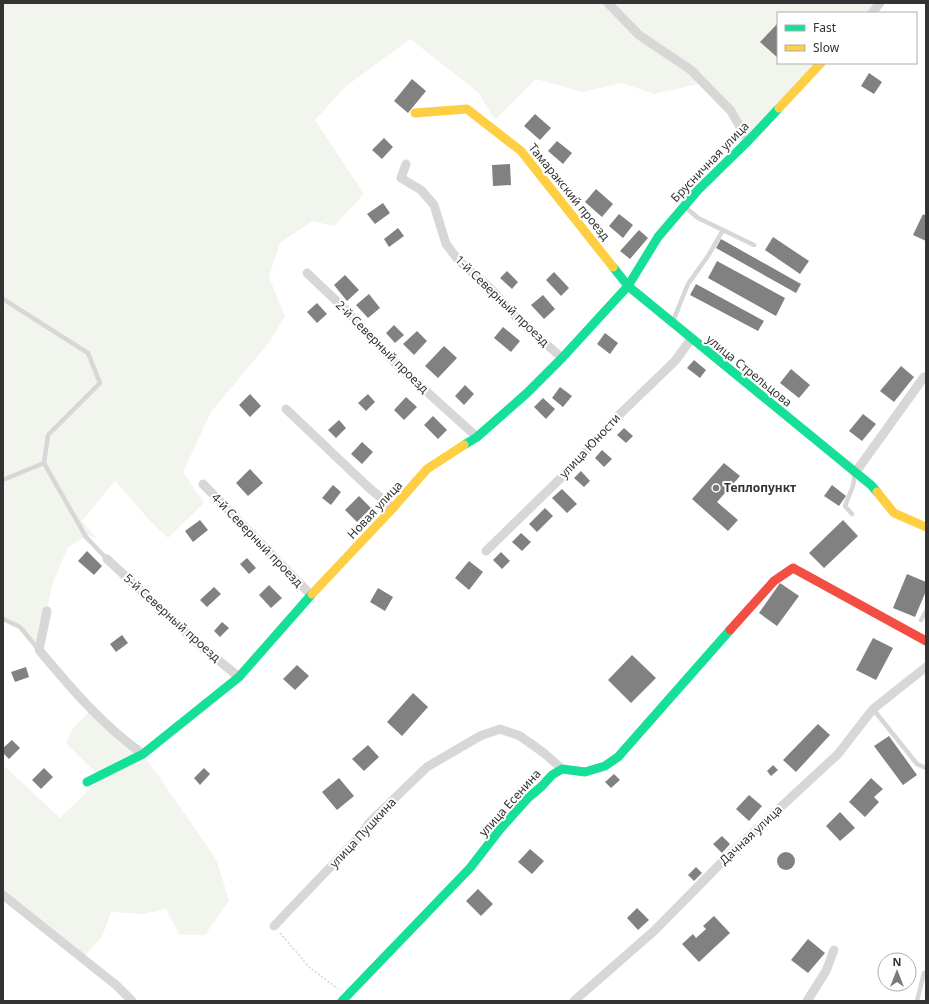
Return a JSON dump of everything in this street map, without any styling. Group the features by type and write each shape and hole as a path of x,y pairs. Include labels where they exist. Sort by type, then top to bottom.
{"street":[{"path":"608,3 639,35 691,70 731,111 748,140"},
{"path":"873,12 880,3"},
{"name":"Брусничная улица","path":"628,286 658,237 684,206 820,64"},
{"name":"Тамаракский проезд","path":"415,113 467,109 521,151 628,286"},
{"name":"1-й Северный проезд","path":"406,164 401,178 421,190 434,205 446,244 459,261 491,289 518,318 562,358"},
{"name":"2-й Северный проезд","path":"307,273 346,310 396,364 477,437"},
{"name":"улица Стрельцова","path":"628,286 871,485 894,513 926,527"},
{"name":"Новая улица","path":"87,782 143,754 239,677 311,595 393,508 427,469 477,437 527,393 562,358 628,286"},
{"name":"улица Юности","path":"486,551 569,470 620,414 675,361 691,339"},
{"path":"855,473 924,377 926,377"},
{"path":"286,409 368,487 393,508"},
{"name":"4-й Северный проезд","path":"203,484 311,595"},
{"name":"5-й Северный проезд","path":"107,559 196,642 239,677"},
{"path":"562,769 585,772 605,766 618,757 774,581 793,568 926,641"},
{"path":"47,611 39,650 92,709 132,746 143,754"},
{"name":"Дачная улица","path":"574,1001 654,931 730,854 838,754 873,709 926,667"},
{"name":"улица Пушкина","path":"274,926 360,836 368,823 427,767 480,736 500,729 520,736 544,753 562,769"},
{"name":"улица Есенина","path":"345,998 470,868 493,838 528,798 552,775 562,769"},
{"path":"3,895 116,984 132,1001"},
{"path":"807,1001 826,971 834,950"}],"lane":[{"path":"684,206 698,218 754,245"},
{"path":"672,323 688,284 708,256 723,230"},
{"path":"3,299 88,353 100,383 48,435 44,463 86,537 107,559"},
{"path":"3,480 44,463"},
{"path":"852,514 846,506 853,486 855,473"},
{"path":"921,620 926,611"},
{"path":"3,619 20,627 39,650"},
{"path":"873,709 917,764 926,768"},
{"path":"917,1001 926,967"}],"path":[{"path":"274,926 309,967 345,998"}],"shaded area":[{"path":"3,3 880,3 873,12 777,12 777,64 820,64 748,141 731,111 703,83 654,94 622,83 582,92 536,79 496,119 491,114 479,93 410,39 345,87 315,120 364,194 334,226 312,221 280,243 269,277 285,317 268,344 211,412 183,472 204,503 168,538 151,522 115,481 82,521 97,539 89,535 68,547 52,585 39,650 20,627 3,619"},
{"path":"92,709 143,754 216,859 229,900 205,935 180,935 166,909 143,914 111,912 102,937 82,958 3,895 3,765 60,818 101,778 66,743 73,728"}],"building":[{"path":"777,24 777,57 760,42"},
{"path":"869,73 882,82 874,94 861,86"},
{"path":"412,79 426,91 408,113 394,101"},
{"path":"535,114 551,128 540,140 524,126"},
{"path":"384,138 393,147 382,159 372,150"},
{"path":"557,141 572,153 563,164 548,151"},
{"path":"510,164 511,185 493,186 492,165"},
{"path":"596,189 613,204 602,217 585,202"},
{"path":"383,203 390,213 375,224 367,214"},
{"path":"619,214 633,225 623,238 609,226"},
{"path":"923,214 926,216 926,241 913,235"},
{"path":"398,228 404,236 389,247 384,239"},
{"path":"639,230 648,238 630,259 620,251"},
{"path":"773,237 809,261 800,274 765,250"},
{"path":"721,239 801,284 796,293 716,248"},
{"path":"717,261 785,298 776,316 708,278"},
{"path":"507,271 518,282 512,289 500,278"},
{"path":"554,272 569,288 561,296 546,280"},
{"path":"345,275 359,290 347,301 334,285"},
{"path":"696,284 764,321 758,331 690,295"},
{"path":"369,294 380,308 368,318 356,305"},
{"path":"543,295 555,309 544,319 531,305"},
{"path":"317,303 327,314 317,323 307,312"},
{"path":"394,325 404,335 395,343 386,333"},
{"path":"503,327 520,341 511,352 494,338"},
{"path":"417,331 427,341 414,355 403,344"},
{"path":"605,333 618,343 610,354 597,344"},
{"path":"444,346 457,358 438,378 425,366"},
{"path":"694,360 706,370 700,378 687,368"},
{"path":"901,366 914,377 894,402 880,391"},
{"path":"791,369 810,385 799,398 780,383"},
{"path":"465,385 474,394 464,405 455,396"},
{"path":"560,387 572,396 563,407 552,398"},
{"path":"250,394 261,406 250,417 239,405"},
{"path":"368,394 375,402 366,411 358,403"},
{"path":"406,397 417,407 404,420 394,410"},
{"path":"543,398 555,409 546,419 534,407"},
{"path":"863,414 876,424 862,441 849,431"},
{"path":"433,416 447,430 438,439 424,425"},
{"path":"339,420 346,428 336,438 328,430"},
{"path":"624,428 633,436 626,443 617,435"},
{"path":"362,442 373,452 362,464 351,454"},
{"path":"602,450 612,459 604,467 595,458"},
{"name":"Теплопункт","path":"724,463 740,476 717,502 738,520 728,531 692,499"},
{"path":"250,469 263,483 248,496 236,483"},
{"path":"581,471 590,481 584,487 574,478"},
{"path":"333,485 341,492 331,505 322,498"},
{"path":"832,485 846,496 839,506 824,496"},
{"path":"562,489 577,504 567,513 552,498"},
{"path":"359,496 371,508 357,522 345,510"},
{"path":"545,508 553,516 537,532 529,524"},
{"path":"200,520 208,530 193,542 185,531"},
{"path":"843,520 858,536 824,568 809,553"},
{"path":"521,533 531,542 522,551 512,542"},
{"path":"87,551 102,566 94,575 78,561"},
{"path":"501,552 510,561 502,569 493,560"},
{"path":"247,558 256,568 249,574 240,564"},
{"path":"469,561 483,572 469,590 455,578"},
{"path":"907,574 926,582 926,591 915,617 893,608"},
{"path":"780,583 799,596 777,626 759,613"},
{"path":"269,585 282,598 271,608 259,595"},
{"path":"214,587 221,594 207,607 200,600"},
{"path":"378,588 393,597 385,611 370,602"},
{"path":"222,622 229,628 220,637 214,631"},
{"path":"122,635 128,643 116,652 110,644"},
{"path":"873,638 893,648 876,680 856,670"},
{"path":"632,655 656,678 631,703 608,680"},
{"path":"297,665 309,676 295,690 283,679"},
{"path":"26,667 29,677 15,682 11,672"},
{"path":"413,693 428,707 402,736 387,722"},
{"path":"818,724 830,735 796,772 783,760"},
{"path":"889,736 917,775 903,785 874,746"},
{"path":"12,740 20,748 9,759 3,753 3,748"},
{"path":"368,745 379,757 364,771 352,759"},
{"path":"773,765 778,770 771,776 767,771"},
{"path":"44,768 53,777 41,789 32,780"},
{"path":"204,768 210,774 200,785 194,778"},
{"path":"614,774 620,780 611,788 605,782"},
{"path":"339,778 354,796 337,810 322,792"},
{"path":"871,778 883,789 874,797 879,802 865,817 849,802"},
{"path":"749,795 762,806 749,821 736,809"},
{"path":"840,812 855,828 840,841 826,826"},
{"path":"722,836 730,844 722,853 713,844"},
{"path":"530,849 544,861 532,874 518,862"},
{"path":"786,852 792,855 795,861 792,867 786,870 780,867 777,861 780,855"},
{"path":"696,867 702,873 694,881 688,875"},
{"path":"478,889 493,904 481,916 466,901"},
{"path":"637,908 649,920 638,930 627,918"},
{"path":"714,916 730,933 699,962 682,944 693,934 696,938 706,929 703,926"},
{"path":"808,939 825,953 808,973 791,960"}],"traffic: fast":[{"path":"464,445 477,437 527,393 562,358 628,286 658,237 698,190 779,108"},
{"path":"613,267 628,286 871,485 877,492"},
{"path":"87,782 143,754 239,677 312,594"},
{"path":"342,1001 470,868 501,828 528,798 552,775 562,769 585,772 605,766 618,757 730,630"}],"traffic: slow":[{"path":"779,108 820,64"},
{"path":"415,113 467,109 521,151 613,267"},
{"path":"312,594 393,508 427,469 464,445"},
{"path":"877,492 894,513 926,527"}],"traffic: jam":[{"path":"730,630 774,581 793,568 926,641"}],"place":[{"name":"Теплопункт","path":"716,488"}]}
